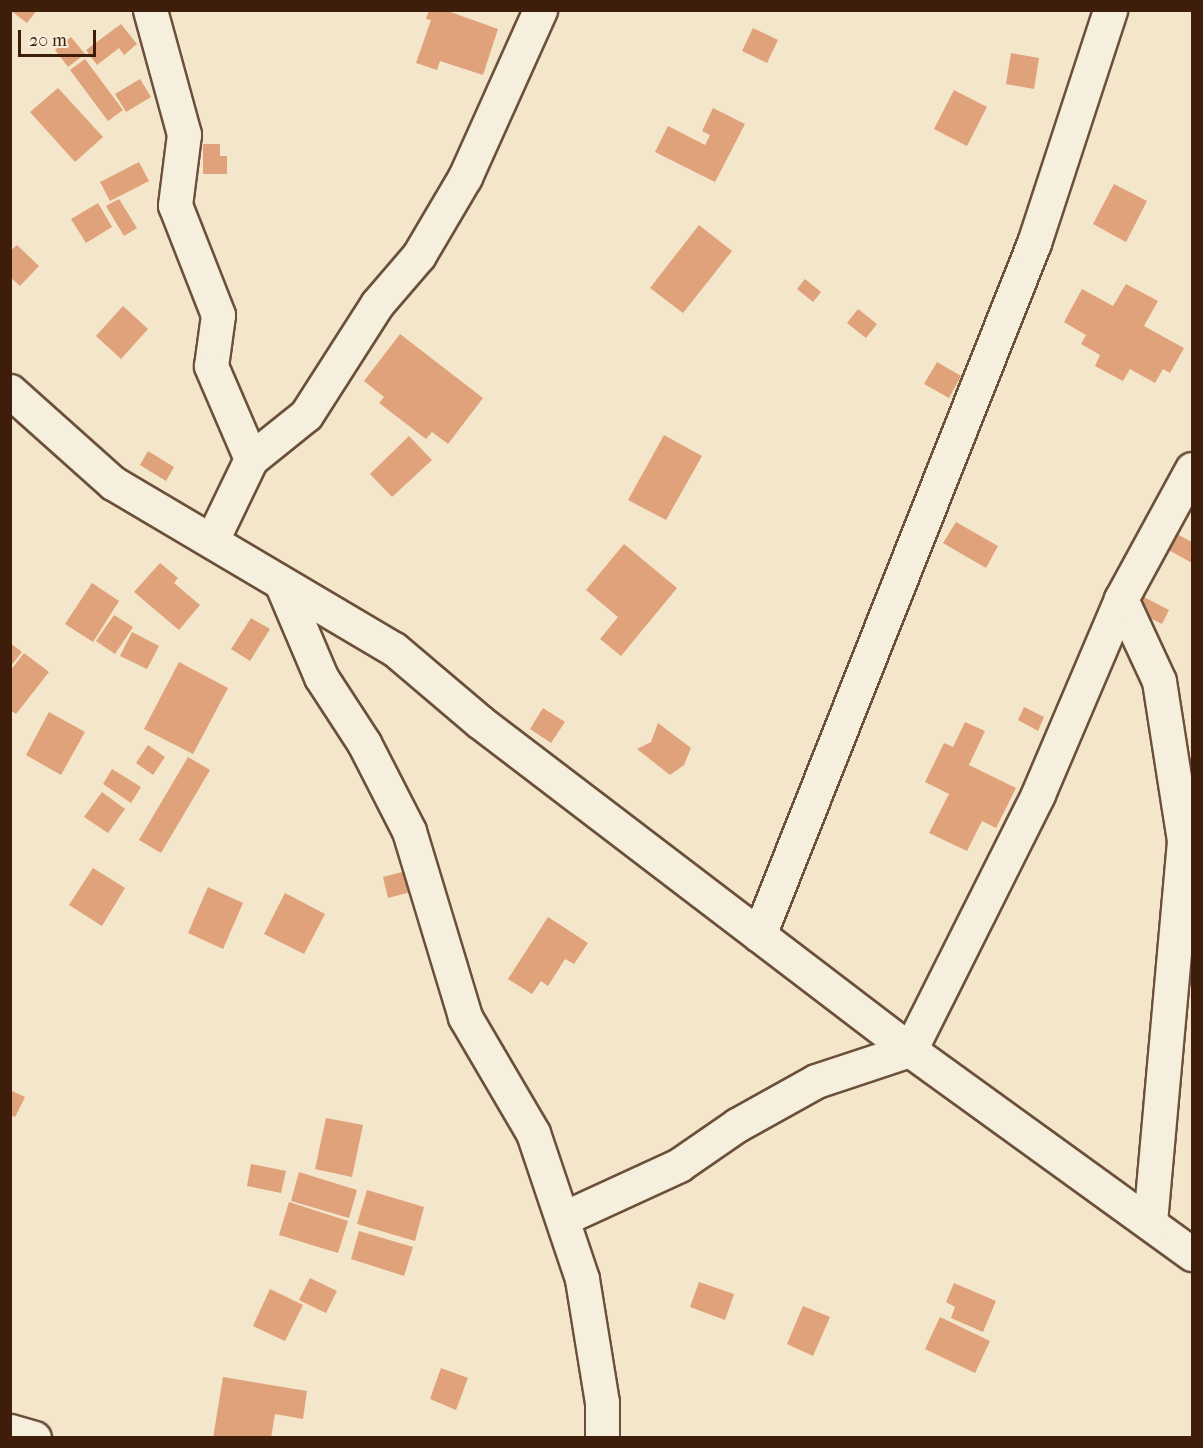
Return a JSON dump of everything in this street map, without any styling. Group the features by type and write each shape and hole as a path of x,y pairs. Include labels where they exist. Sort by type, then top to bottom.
{"street":[{"path":"150,10 184,134 175,204 218,315 211,366 251,459"},
{"path":"212,540 251,459 306,415 377,304 419,255 465,177 540,10"},
{"path":"759,935 1034,243 1110,10"},
{"path":"10,391 113,483 212,540 282,585 394,649 480,722 910,1050 1150,1221 1192,1254"},
{"path":"564,1218 679,1165 737,1125 816,1081 910,1050 1038,794 1121,599 1192,469"},
{"path":"282,585 321,677 364,742 409,831 465,1017 533,1133 564,1218 582,1280 602,1402 602,1437"},
{"path":"1121,599 1159,681 1184,841 1150,1221"},
{"path":"10,1431 34,1437"}],"building":[{"path":"10,10 37,10 27,23"},
{"path":"429,10 445,10 498,29 483,75 440,61 437,70 416,63 431,20 426,19"},
{"path":"121,24 137,44 124,55 119,48 97,65 86,50"},
{"path":"753,28 778,40 767,63 742,51"},
{"path":"71,37 85,54 68,67 55,50"},
{"path":"1011,53 1039,58 1034,89 1006,84"},
{"path":"85,59 123,110 108,121 70,70"},
{"path":"140,79 151,97 126,112 115,94"},
{"path":"58,88 103,137 75,162 30,112"},
{"path":"954,90 987,107 967,146 934,129"},
{"path":"713,108 745,124 715,182 655,152 668,126 705,145 710,135 702,131"},
{"path":"203,144 220,144 220,156 227,156 227,174 203,174"},
{"path":"139,162 149,181 110,201 100,182"},
{"path":"1114,184 1147,201 1126,242 1093,224"},
{"path":"119,199 137,228 124,236 106,206"},
{"path":"98,203 112,227 86,243 71,219"},
{"path":"699,225 732,251 683,313 650,288"},
{"path":"17,245 39,266 20,286 10,277 10,251"},
{"path":"805,279 821,292 813,302 797,289"},
{"path":"1126,284 1158,301 1144,326 1184,348 1170,373 1163,369 1155,383 1130,369 1123,381 1095,366 1100,355 1081,344 1086,335 1064,322 1082,289 1113,306"},
{"path":"123,306 148,329 121,359 96,336"},
{"path":"858,309 877,324 866,338 847,323"},
{"path":"400,334 483,398 448,444 432,432 426,439 379,403 384,397 364,381"},
{"path":"937,362 961,376 949,398 924,384"},
{"path":"664,435 702,456 666,520 628,500"},
{"path":"409,436 432,460 392,497 370,474"},
{"path":"148,451 174,467 166,481 140,465"},
{"path":"956,522 998,546 986,568 943,543"},
{"path":"1173,532 1192,542 1192,563 1165,548"},
{"path":"624,544 677,588 621,656 600,639 618,617 586,590"},
{"path":"160,563 178,578 174,583 200,605 179,630 134,592"},
{"path":"92,583 119,601 93,642 65,624"},
{"path":"1140,595 1169,610 1162,624 1133,610"},
{"path":"114,615 133,627 115,654 96,641"},
{"path":"251,618 270,629 250,661 231,649"},
{"path":"132,632 159,646 147,669 120,656"},
{"path":"10,643 22,652 10,667"},
{"path":"24,653 49,672 16,714 10,710 10,671"},
{"path":"179,662 228,688 193,754 144,729"},
{"path":"1024,707 1044,717 1038,731 1018,720"},
{"path":"543,708 565,722 551,743 530,729"},
{"path":"49,712 85,732 61,775 26,755"},
{"path":"965,722 985,731 969,765 1016,788 996,828 982,821 967,851 929,833 949,794 925,782 944,743 953,747"},
{"path":"658,723 691,748 684,765 670,775 637,749 651,742"},
{"path":"148,745 165,757 153,775 136,763"},
{"path":"188,757 210,770 161,853 139,840"},
{"path":"112,769 141,787 131,803 103,784"},
{"path":"102,792 125,809 108,833 84,817"},
{"path":"93,868 125,888 102,926 69,905"},
{"path":"406,871 411,892 388,898 383,877"},
{"path":"208,887 243,903 223,949 188,933"},
{"path":"285,893 325,914 304,954 264,934"},
{"path":"548,917 588,943 574,964 565,959 548,986 541,981 532,994 508,979"},
{"path":"10,1090 25,1097 15,1117 10,1115"},
{"path":"326,1118 363,1125 352,1177 315,1169"},
{"path":"251,1164 286,1171 281,1193 247,1186"},
{"path":"299,1172 357,1190 349,1218 291,1201"},
{"path":"367,1190 424,1207 415,1241 357,1224"},
{"path":"289,1202 348,1221 338,1253 279,1235"},
{"path":"359,1231 413,1247 404,1276 351,1259"},
{"path":"310,1278 337,1291 326,1313 299,1300"},
{"path":"699,1282 734,1294 725,1320 690,1307"},
{"path":"954,1283 996,1301 983,1332 951,1318 955,1307 946,1302"},
{"path":"270,1289 303,1305 285,1341 253,1326"},
{"path":"803,1306 830,1317 813,1356 787,1344"},
{"path":"940,1317 990,1341 975,1373 925,1349"},
{"path":"441,1368 468,1378 456,1410 430,1399"},
{"path":"223,1377 307,1391 303,1419 275,1414 271,1438 213,1438"}]}
